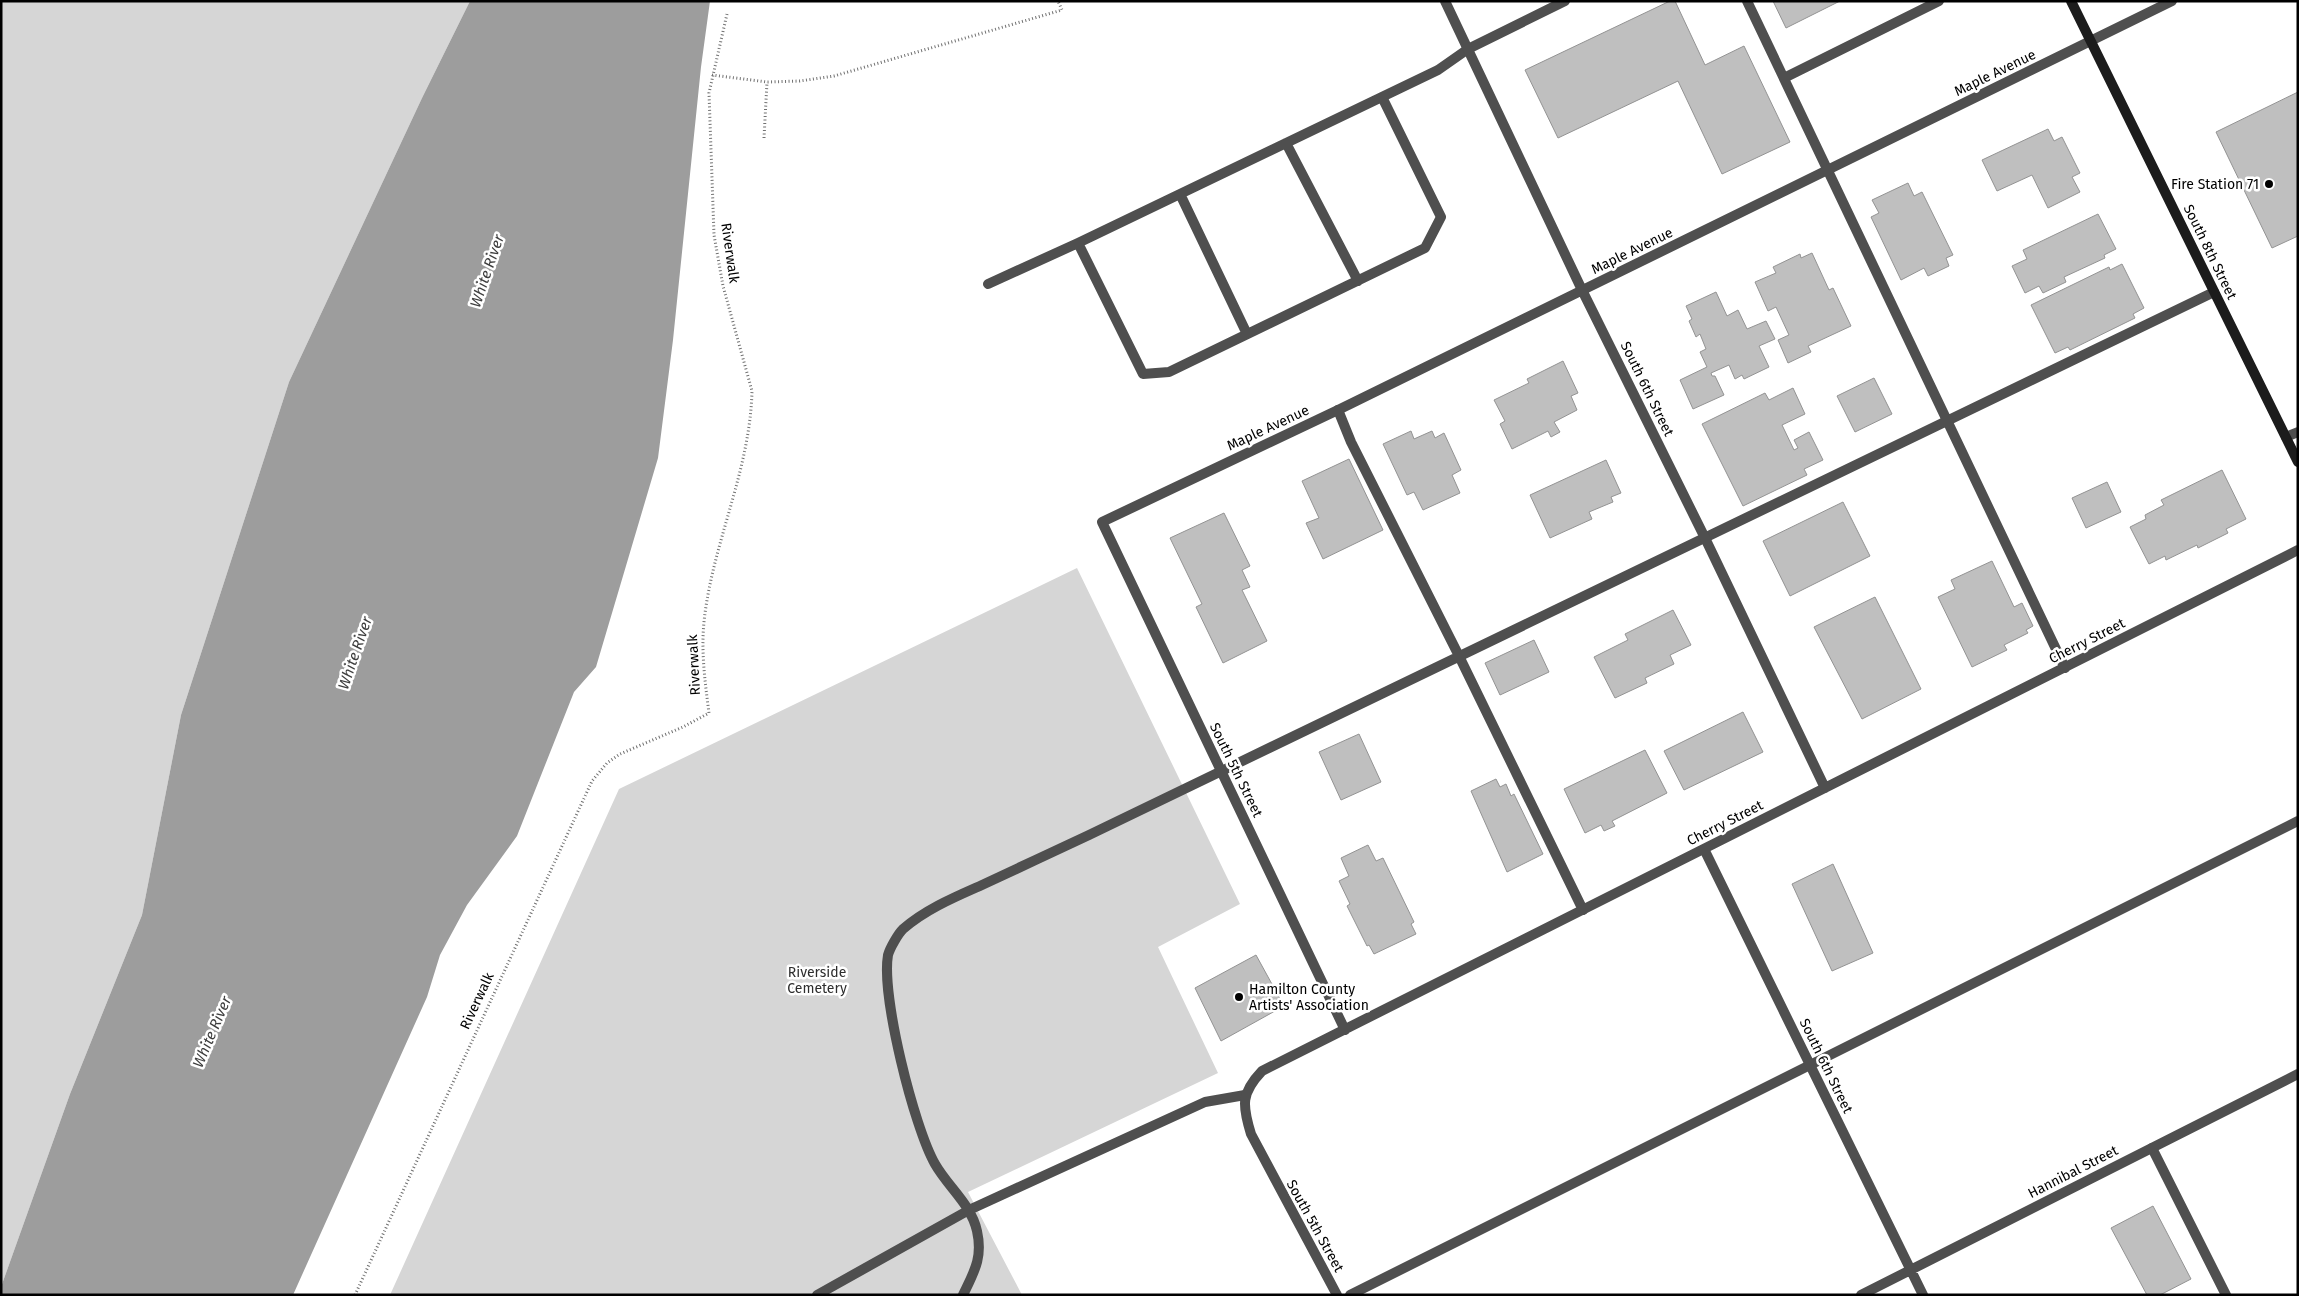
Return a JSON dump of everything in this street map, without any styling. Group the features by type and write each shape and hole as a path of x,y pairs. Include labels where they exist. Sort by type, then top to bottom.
{"street":[{"name":"South 6th Street","path":"1445,1 1582,290 1705,538 1825,788"},
{"path":"988,284 1078,243 1438,70 1468,49 1565,1"},
{"path":"1747,1 2065,668"},
{"path":"1784,78 1939,1"},
{"name":"South 8th Street","path":"2071,1 2298,462"},
{"name":"Maple Avenue","path":"1102,522 1338,410 2172,1"},
{"path":"1078,243 1143,374 1169,372 1425,248 1441,217 1382,97"},
{"path":"1286,143 1358,281"},
{"path":"1180,194 1247,334"},
{"path":"963,1295 979,1263 977,1231 969,1210 935,1164 918,1123 897,1043 887,977 888,953 902,930 929,910 2214,292"},
{"path":"1338,410 1351,442 1459,656 1583,910"},
{"path":"2286,438 2298,432"},
{"name":"South 5th Street","path":"1102,522 1345,1030"},
{"name":"Cherry Street","path":"1245,1095 1253,1081 1262,1071 2298,550"},
{"path":"1350,1295 2298,821"},
{"name":"South 6th Street","path":"1704,849 1923,1295"},
{"name":"Hannibal Street","path":"1861,1295 2298,1074"},
{"path":"817,1295 969,1210 1205,1102 1245,1095"},
{"name":"South 5th Street","path":"1245,1095 1245,1113 1251,1134 1337,1295"},
{"path":"2152,1148 2226,1295"}],"path":[{"path":"712,75 767,82 800,81 834,76 1062,10 1058,1"},
{"name":"Riverwalk","path":"355,1295 592,781 607,763 620,754 683,727 709,713 702,652 704,621 710,587 746,448 752,391 723,286 714,235 708,113 712,75 727,14"},
{"path":"764,138 767,82"}],"green space":[{"path":"1,1 470,1 422,98 289,382 181,715 142,915 70,1094 1,1287"},
{"name":"Riverside Cemetery","path":"1077,568 1240,904 1158,947 1218,1073 968,1192 1022,1295 390,1295 619,789"}],"water":[{"name":"White River","path":"470,1 710,1 701,67 673,340 658,458 596,667 574,692 517,836 467,905 440,955 427,997 293,1295 1,1295 1,1287 70,1094 142,915 181,715 289,382 422,98"}],"building":[{"path":"1670,1 1675,1 1705,65 1744,46 1790,142 1722,174 1678,81 1558,138 1525,70"},
{"path":"1773,1 1840,1 1786,28"},
{"name":"Fire Station 71","path":"2298,92 2298,236 2272,248 2216,132"},
{"path":"2048,129 2054,141 2062,137 2080,173 2072,177 2080,192 2048,208 2032,175 1997,191 1982,160"},
{"path":"1908,183 1914,196 1922,192 1953,255 1946,258 1949,266 1928,276 1924,268 1901,280 1871,217 1879,213 1872,200"},
{"path":"2098,214 2116,249 2104,255 2105,258 2064,277 2066,282 2043,293 2039,286 2025,293 2012,266 2027,259 2023,250"},
{"path":"1812,253 1829,290 1833,288 1851,326 1808,346 1811,352 1788,363 1778,340 1789,335 1776,307 1768,311 1755,282 1776,273 1773,267 1800,254 1801,258"},
{"path":"2122,264 2144,308 2133,314 2135,318 2070,350 2068,347 2055,353 2031,305 2109,267 2110,270"},
{"path":"1716,292 1727,316 1738,310 1747,329 1766,321 1775,339 1759,346 1769,367 1744,379 1742,375 1735,379 1729,365 1711,373 1712,376 1715,376 1724,395 1693,409 1680,380 1707,367 1700,352 1706,349 1700,334 1696,337 1689,321 1692,319 1686,306"},
{"path":"1563,361 1578,393 1571,396 1577,410 1554,422 1560,432 1551,437 1548,431 1512,449 1500,424 1505,421 1494,400 1529,383 1527,379"},
{"path":"1874,378 1892,414 1855,432 1837,396"},
{"path":"1793,388 1805,414 1782,425 1794,450 1798,448 1794,440 1809,432 1823,460 1804,469 1807,475 1743,506 1702,424 1765,393 1769,400"},
{"path":"1411,431 1414,439 1432,431 1435,438 1444,433 1461,470 1452,475 1460,493 1423,510 1414,492 1407,495 1383,444"},
{"path":"1349,459 1383,530 1323,559 1306,523 1319,518 1302,481"},
{"path":"1606,460 1621,493 1611,497 1613,502 1589,512 1592,519 1550,538 1530,495"},
{"path":"2222,470 2246,519 2226,529 2228,533 2198,548 2197,545 2166,560 2165,556 2149,564 2130,527 2146,519 2145,515 2164,505 2161,500"},
{"path":"2107,482 2121,512 2086,528 2072,498"},
{"path":"1843,502 1870,556 1790,596 1763,541"},
{"path":"1224,513 1250,566 1242,570 1250,587 1242,590 1267,641 1223,663 1196,607 1202,604 1170,538"},
{"path":"1992,561 2014,607 2022,603 2033,626 2026,630 2028,633 2004,645 2007,650 1972,667 1938,597 1955,589 1951,580"},
{"path":"1875,597 1921,689 1862,719 1814,627"},
{"path":"1673,610 1691,645 1670,655 1674,664 1645,678 1647,683 1615,698 1594,657 1628,640 1625,634"},
{"path":"1534,640 1549,672 1500,695 1485,663"},
{"path":"1743,712 1763,752 1684,790 1664,751"},
{"path":"1359,734 1381,782 1341,800 1319,752"},
{"path":"1645,750 1667,793 1612,821 1615,826 1604,831 1601,825 1585,833 1564,789"},
{"path":"1496,779 1500,787 1506,784 1511,796 1514,794 1543,854 1507,872 1471,791"},
{"path":"1368,845 1376,861 1383,858 1414,922 1411,924 1416,934 1374,954 1369,945 1367,946 1347,906 1350,904 1339,881 1349,876 1341,858"},
{"path":"1833,864 1873,953 1832,971 1792,884"},
{"name":"Hamilton County Artists' Association","path":"1256,955 1284,1006 1221,1041 1195,988"},
{"path":"2153,1206 2191,1279 2160,1295 2147,1295 2111,1228"}],"place":[{"name":"Fire Station 71","path":"2269,184"},
{"name":"Hamilton County Artists' Association","path":"1239,997"}]}
